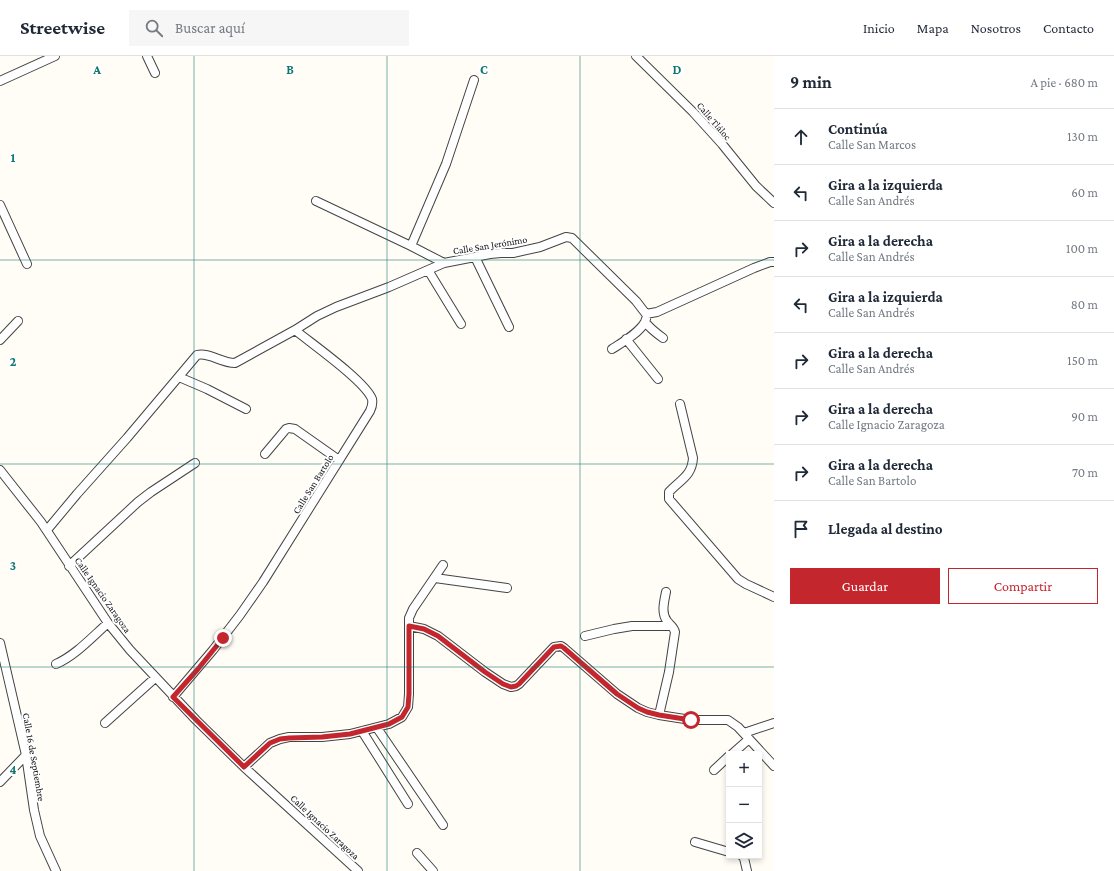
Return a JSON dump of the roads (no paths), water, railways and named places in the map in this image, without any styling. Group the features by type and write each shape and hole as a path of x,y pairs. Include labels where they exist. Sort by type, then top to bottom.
{"street":[{"path":"0,81 55,56"},
{"path":"147,56 155,73"},
{"name":"Calle Tláloc","path":"636,56 693,112 722,144 756,186 774,203"},
{"path":"411,246 446,164 474,80"},
{"path":"316,201 444,263"},
{"path":"0,205 27,264"},
{"name":"Calle San Jerónimo","path":"295,330 317,316 444,263 501,253 513,253 540,247 566,237 572,238 636,301 646,318"},
{"path":"475,257 509,327"},
{"path":"612,348 643,326 646,318 657,312 754,268 774,262"},
{"path":"428,270 461,324"},
{"path":"646,318 653,330 663,338"},
{"path":"0,340 18,321"},
{"path":"47,530 197,355 204,354 225,362 235,363 295,330"},
{"name":"Calle San Bartolo","path":"173,697 213,650 263,582 373,405 372,400 364,387 295,330"},
{"path":"626,339 658,380"},
{"path":"179,377 207,389 246,409"},
{"path":"680,404 693,458 693,464 692,469 688,474 670,492 668,495 669,499 738,579 774,597"},
{"path":"265,454 286,429 289,428 295,429 339,460"},
{"path":"69,566 138,502 195,464"},
{"name":"Calle Ignacio Zaragoza","path":"2,475 47,530 69,566 108,623 154,678 244,767 358,871"},
{"path":"244,767 270,743 280,739 350,734 377,728 396,721 402,717 408,707 409,694 409,618 443,565"},
{"path":"435,578 507,588"},
{"path":"659,715 669,672 675,632 674,628 665,617 663,610 666,592"},
{"path":"56,664 70,656 108,623"},
{"path":"409,626 424,629 438,636 485,672 503,684 511,687 519,684 554,647 557,646 564,648 628,702 647,712 691,720 728,720 738,727 774,766"},
{"path":"585,636 632,626 671,626"},
{"name":"Calle 16 de Septiembre","path":"0,643 26,755 34,810 40,836 56,871"},
{"path":"105,723 154,678"},
{"path":"734,751 746,736 774,723"},
{"path":"377,728 443,825"},
{"path":"362,731 408,804"},
{"path":"0,782 26,755"},
{"path":"714,770 726,759"},
{"path":"695,842 726,851"},
{"path":"417,853 433,871"},
{"path":"744,859 747,871"}]}
